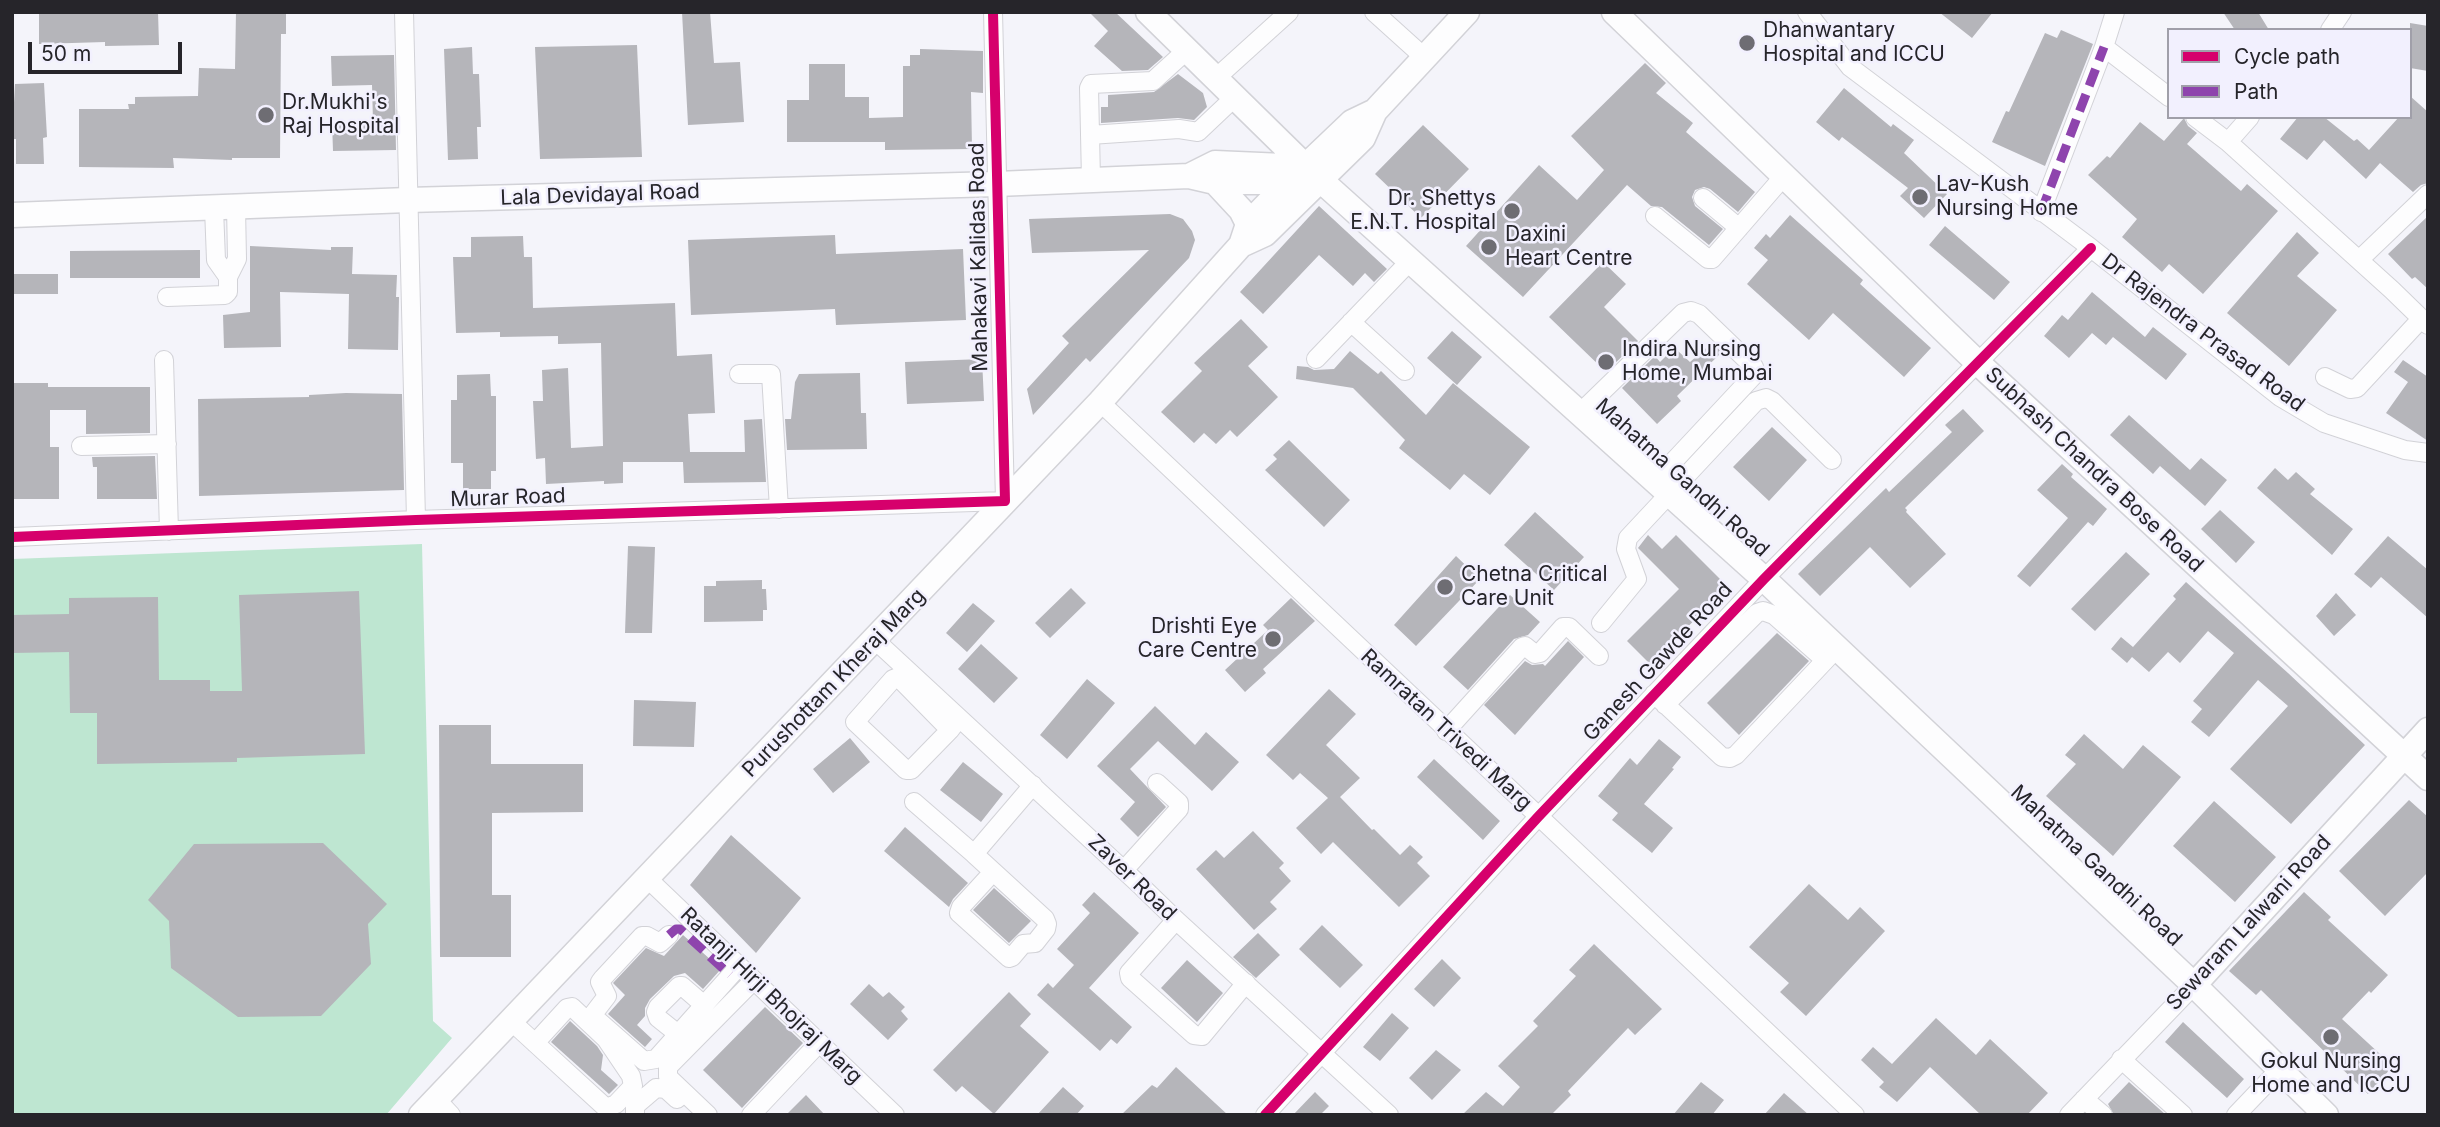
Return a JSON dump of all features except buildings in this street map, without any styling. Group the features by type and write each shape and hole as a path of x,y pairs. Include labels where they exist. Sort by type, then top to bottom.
{"street":[{"path":"404,12 416,520"},
{"name":"Mahakavi Kalidas Road","path":"993,12 1005,501"},
{"name":"Mahatma Gandhi Road","path":"1148,12 1235,97 1305,176 1411,260 1764,579 1831,654 2194,985 2326,1115"},
{"path":"1216,78 1289,12"},
{"path":"1374,12 1425,58"},
{"name":"Purushottam Kheraj Marg","path":"436,1110 508,1024 1100,402 1244,234 1265,234 1305,176 1363,138 1375,111 1467,12"},
{"name":"Subhash Chandra Bose Road","path":"1614,12 1978,363 2428,778"},
{"name":"Dr Rajendra Prasad Road","path":"1807,12 1850,67 2091,248 2280,397 2324,423 2405,450 2428,453"},
{"path":"2041,212 2115,12"},
{"path":"2331,28 2342,12"},
{"path":"2104,47 2167,95"},
{"path":"1091,180 1091,84 1153,80 1187,50"},
{"path":"1090,135 1179,129 1198,132 1235,97"},
{"path":"2198,119 2228,142 2359,260 2371,278 2424,322 2357,388 2350,389 2325,377"},
{"path":"2228,142 2248,119"},
{"path":"1189,176 1215,163 1305,176"},
{"path":"1189,176 1215,182 1305,176"},
{"name":"Lala Devidayal Road","path":"12,215 1189,176"},
{"path":"1655,216 1708,259 1712,259 1784,176"},
{"path":"1215,182 1241,210 1244,234"},
{"path":"2359,260 2428,194"},
{"path":"1703,198 1739,228"},
{"path":"167,297 225,295 229,288 228,277 216,260 225,207"},
{"name":"Ganesh Gawde Road","path":"1265,1115 1538,817 1660,699 1764,579 2091,248"},
{"path":"1316,359 1411,260"},
{"path":"1580,412 1683,313 1691,311 1699,314 1754,367 1755,373 1662,486 1628,538 1626,549 1637,579 1601,623"},
{"path":"1351,322 1405,371"},
{"path":"164,360 169,531"},
{"path":"739,374 772,374 779,509"},
{"path":"1662,486 1755,401 1761,399 1772,401 1832,460"},
{"name":"Ramratan Trivedi Marg","path":"1100,402 1855,1115"},
{"path":"81,446 167,444"},
{"name":"Murar Road","path":"12,537 416,520 1005,501"},
{"path":"1763,611 1774,615 1831,654 1736,755 1730,758 1722,757 1660,699 1757,613 1763,611"},
{"path":"1447,731 1522,647 1525,646 1535,654 1540,653 1563,627 1569,627 1599,656"},
{"name":"Zaver Road","path":"875,640 955,724 1033,785 1175,920 1389,1115"},
{"path":"925,695 898,677 855,722 906,770 911,770 955,724"},
{"path":"867,679 882,691"},
{"name":"Sewaram Lalwani Road","path":"2069,1115 2194,985 2428,730"},
{"path":"1124,870 1179,809 1179,803 1157,783"},
{"path":"974,854 1033,785"},
{"path":"914,802 974,854 1045,919 1046,929 1035,943 1023,944 1009,958 958,913 993,872"},
{"name":"Ratanji Hirji Bhojraj Marg","path":"647,878 895,1115"},
{"path":"1175,920 1129,973 1130,978 1194,1035 1202,1036 1246,983"},
{"path":"669,935 660,943 642,936 600,982 607,996 596,1008 594,1017 644,1061 656,1059 739,965"},
{"path":"708,1115 668,1077 668,1066 754,980"},
{"path":"678,1034 658,1018 658,1007 675,988 682,986 704,1004"},
{"path":"508,1024 535,1043 606,1108 616,1104 633,1086 631,1076 606,1039 572,1007 566,1008 535,1043"},
{"path":"508,1024 571,1084"},
{"path":"751,1115 819,1043"},
{"path":"2122,1059 2183,1115"},
{"path":"2236,1115 2279,1070"},
{"path":"635,1115 635,1106 656,1088 661,1087 693,1115"},
{"path":"2084,1099 2103,1115"}],"green space":[{"path":"422,544 433,1021 452,1038 386,1115 12,1115 12,559"}],"marked path":[{"path":"2041,212 2104,47"},
{"path":"669,935 680,929 730,975"}],"cycle path":[{"path":"12,537 416,520 1005,501 993,12"},
{"path":"1265,1115 1538,817 1764,579 2091,248"}],"place":[{"name":"Dhanwantary Hospital and ICCU","path":"1747,43"},
{"name":"Dr.Mukhi's Raj Hospital","path":"266,115"},
{"name":"Lav-Kush Nursing Home","path":"1920,197"},
{"name":"Dr. Shettys E.N.T. Hospital","path":"1512,211"},
{"name":"Daxini Heart Centre","path":"1489,247"},
{"name":"Indira Nursing Home, Mumbai","path":"1606,362"},
{"name":"Chetna Critical Care Unit","path":"1445,587"},
{"name":"Drishti Eye Care Centre","path":"1273,639"},
{"name":"Gokul Nursing Home and ICCU","path":"2331,1037"}]}
